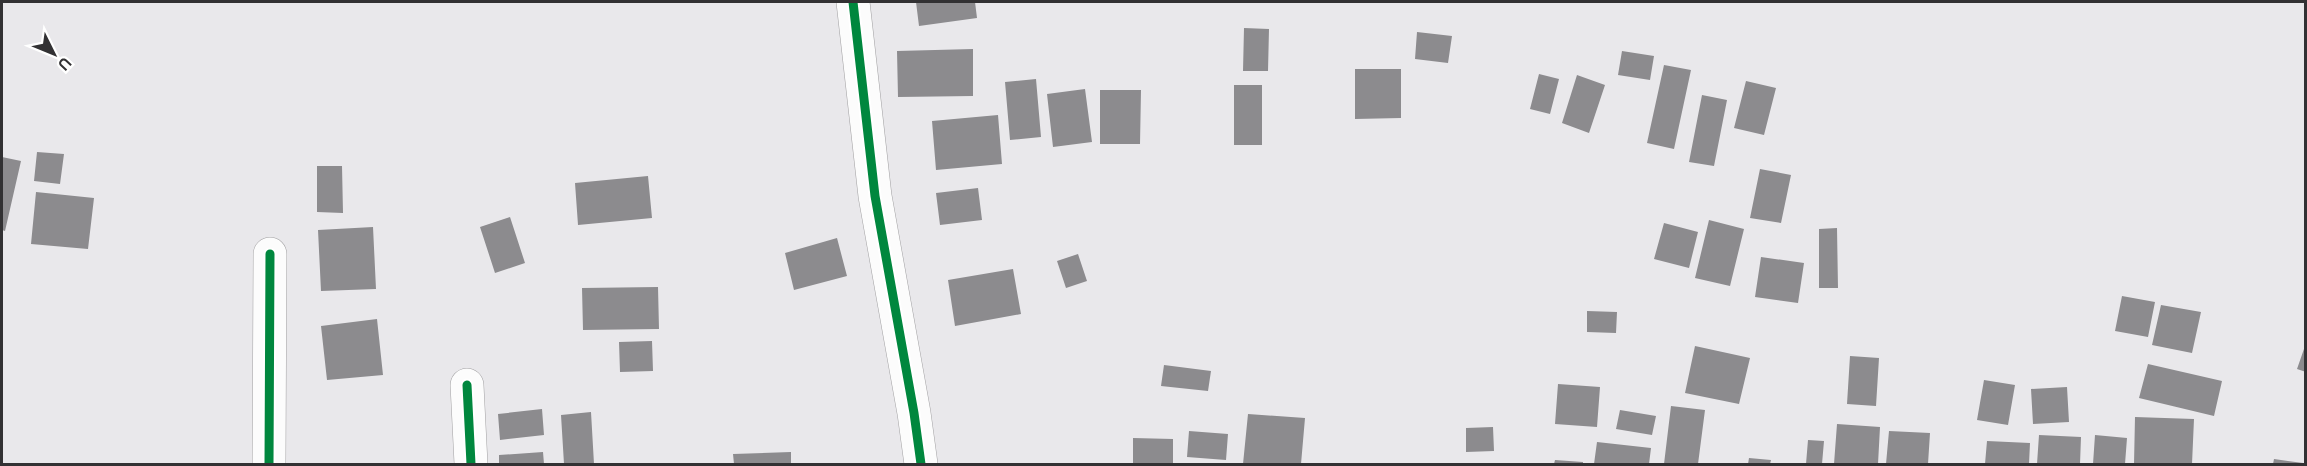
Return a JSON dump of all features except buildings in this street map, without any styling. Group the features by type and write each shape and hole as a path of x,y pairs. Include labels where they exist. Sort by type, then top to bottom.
{"street":[{"path":"853,2 875,196 914,413 921,465"},
{"path":"269,465 270,254"},
{"path":"467,386 471,465"}],"cycle path":[{"path":"853,2 875,196 921,464"},
{"path":"269,464 270,254"},
{"path":"467,385 471,464"}]}
